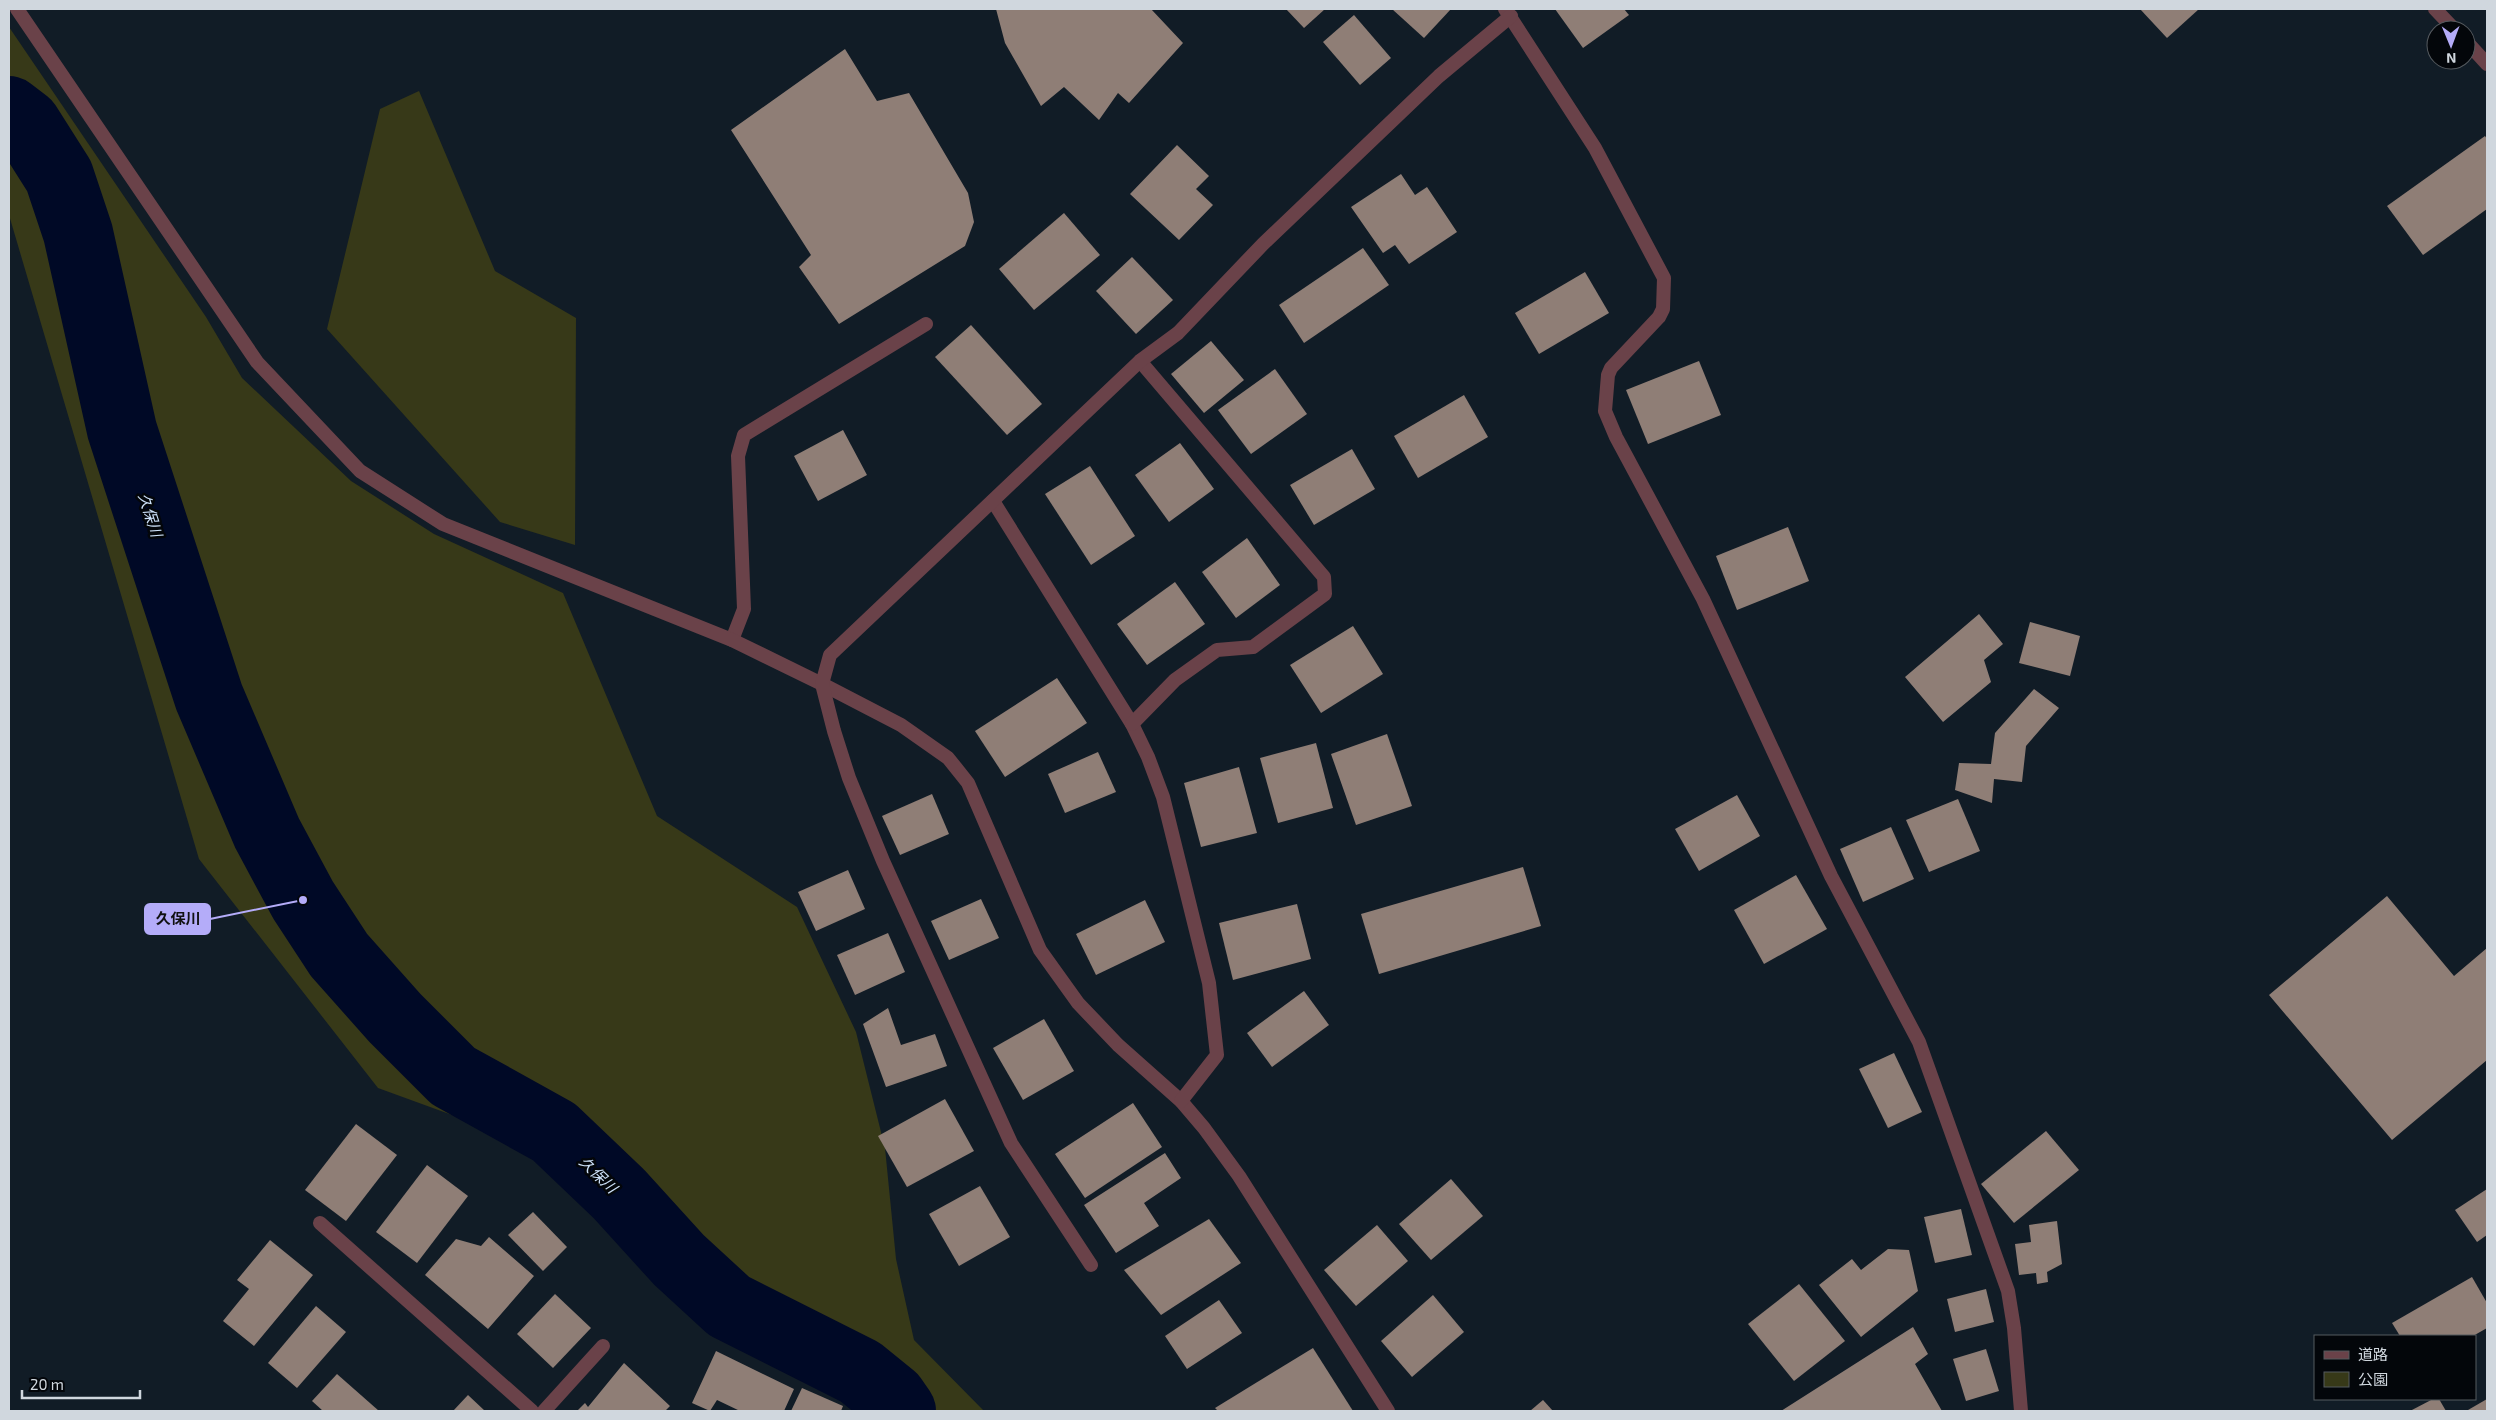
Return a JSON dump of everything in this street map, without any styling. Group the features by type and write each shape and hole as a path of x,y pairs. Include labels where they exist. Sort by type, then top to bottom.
{"street":[{"path":"17,9 257,362 360,471 443,524 732,640 901,725 948,758 968,783 977,801 1040,950 1078,1003 1118,1045 1181,1102 1239,1176 1388,1411"},
{"path":"2435,9 2445,20"},
{"path":"1091,1265 1011,1143 883,861 849,778 822,684 830,655 1140,362 1178,333 1263,244 1508,12 1595,148 1664,278 1663,309 1659,317 1612,368 1608,375 1605,411 1616,437 1704,599 1832,876 1919,1042 2008,1291 2014,1328 2021,1411"},
{"path":"2476,52 2487,64"},
{"path":"732,640 744,609 738,456 744,435 926,324"},
{"path":"1132,724 1175,680 1216,650 1253,647 1325,594 1324,577 1140,362"},
{"path":"993,501 1132,724 1148,757 1163,797 1209,983 1217,1055 1181,1102"},
{"path":"320,1223 532,1411"},
{"path":"544,1411 603,1346"}],"green space":[{"path":"9,27 206,317 242,378 351,481 434,534 563,593 657,816 797,907 856,1032 885,1148 896,1259 914,1340 984,1411 890,1411 858,1389 724,1332 578,1168 474,1123 378,1088 199,859 9,215"},
{"path":"419,91 495,271 576,318 575,545 500,522 327,329 380,109"}],"building":[{"path":"996,9 1151,9 1183,43 1129,103 1118,93 1099,120 1064,87 1041,106 1005,43"},
{"path":"1286,9 1325,9 1304,28"},
{"path":"1392,9 1451,9 1424,38"},
{"path":"1555,9 1624,9 1629,15 1583,48"},
{"path":"2140,9 2199,9 2167,38"},
{"path":"1354,15 1391,58 1360,85 1323,42"},
{"path":"845,49 877,101 909,93 968,193 974,222 965,246 839,324 799,267 811,255 731,130"},
{"path":"2485,136 2487,139 2487,209 2423,255 2387,206"},
{"path":"1177,145 1209,176 1196,189 1213,205 1179,240 1130,194"},
{"path":"1401,174 1415,195 1427,187 1457,232 1409,264 1395,245 1383,253 1351,207"},
{"path":"1064,213 1100,255 1034,310 999,269"},
{"path":"1363,248 1389,285 1304,343 1279,305"},
{"path":"1132,257 1173,300 1136,334 1096,291"},
{"path":"1585,272 1609,313 1539,354 1515,313"},
{"path":"971,325 1042,404 1007,435 935,357"},
{"path":"1211,341 1244,380 1204,413 1171,374"},
{"path":"1699,361 1721,415 1648,444 1626,390"},
{"path":"1275,369 1307,414 1251,454 1218,410"},
{"path":"1464,395 1488,437 1418,478 1394,436"},
{"path":"843,430 867,475 818,501 794,456"},
{"path":"1180,443 1214,489 1169,522 1135,475"},
{"path":"1352,449 1375,489 1314,525 1290,485"},
{"path":"1090,466 1135,536 1091,565 1045,494"},
{"path":"1788,527 1809,581 1737,610 1716,556"},
{"path":"1247,538 1280,585 1236,618 1202,572"},
{"path":"1175,582 1205,624 1147,665 1117,624"},
{"path":"1979,614 2003,644 1984,660 1991,682 1943,722 1905,677"},
{"path":"2030,622 2080,636 2070,676 2019,663"},
{"path":"1353,626 1383,674 1321,713 1290,665"},
{"path":"1057,678 1087,723 1005,777 975,731"},
{"path":"2034,689 2059,708 2026,746 2022,782 1994,779 1992,803 1955,790 1959,763 1991,764 1995,733"},
{"path":"1387,734 1412,806 1356,825 1331,754"},
{"path":"1316,743 1333,808 1278,823 1260,758"},
{"path":"1098,752 1116,792 1065,813 1048,774"},
{"path":"1239,767 1257,833 1201,847 1184,783"},
{"path":"932,794 949,834 900,855 882,816"},
{"path":"1737,795 1760,836 1699,871 1675,829"},
{"path":"1958,799 1980,851 1929,872 1906,820"},
{"path":"1891,827 1914,879 1863,902 1840,849"},
{"path":"1523,867 1541,926 1379,974 1361,914"},
{"path":"848,870 865,909 816,931 798,892"},
{"path":"1796,875 1827,929 1764,964 1734,910"},
{"path":"2387,896 2454,976 2487,948 2487,1060 2392,1140 2269,995"},
{"path":"981,899 999,938 949,960 931,921"},
{"path":"1145,900 1165,942 1096,975 1076,934"},
{"path":"1297,904 1311,959 1233,980 1219,923"},
{"path":"888,933 905,972 855,995 837,955"},
{"path":"1304,991 1329,1025 1272,1067 1247,1033"},
{"path":"888,1008 901,1045 935,1034 947,1066 886,1087 863,1024"},
{"path":"1044,1019 1074,1071 1023,1100 993,1048"},
{"path":"1894,1053 1922,1112 1888,1128 1859,1069"},
{"path":"945,1099 974,1151 907,1187 878,1136"},
{"path":"1133,1103 1162,1147 1085,1198 1055,1154"},
{"path":"356,1124 397,1155 346,1221 305,1190"},
{"path":"2046,1131 2079,1170 2014,1223 1981,1184"},
{"path":"1165,1153 1181,1178 1144,1203 1159,1226 1116,1253 1084,1205"},
{"path":"427,1165 468,1196 417,1263 376,1232"},
{"path":"1451,1179 1483,1216 1431,1260 1399,1224"},
{"path":"980,1186 1010,1237 959,1266 929,1214"},
{"path":"2487,1189 2487,1235 2477,1242 2455,1210"},
{"path":"1961,1209 1972,1255 1935,1263 1924,1217"},
{"path":"533,1212 567,1247 543,1271 508,1235"},
{"path":"1209,1219 1241,1263 1161,1315 1124,1270"},
{"path":"2057,1221 2062,1264 2047,1272 2048,1282 2037,1284 2036,1273 2019,1275 2015,1244 2031,1242 2029,1225"},
{"path":"1377,1225 1408,1261 1356,1306 1324,1270"},
{"path":"489,1237 534,1276 488,1329 425,1275 456,1239 481,1246"},
{"path":"270,1240 313,1275 254,1346 223,1321 249,1289 237,1280"},
{"path":"1888,1249 1909,1250 1918,1291 1861,1337 1819,1285 1852,1259 1861,1270"},
{"path":"2472,1277 2487,1303 2487,1328 2475,1335 2399,1335 2392,1323"},
{"path":"1799,1284 1845,1341 1794,1381 1748,1324"},
{"path":"1986,1289 1994,1322 1955,1332 1947,1299"},
{"path":"555,1294 591,1328 553,1368 517,1334"},
{"path":"1433,1295 1464,1332 1412,1377 1381,1341"},
{"path":"1219,1300 1242,1333 1187,1369 1165,1336"},
{"path":"316,1306 346,1332 297,1388 268,1363"},
{"path":"1913,1327 1928,1354 1915,1364 1942,1411 1781,1411"},
{"path":"1313,1348 1353,1411 1218,1411 1215,1408"},
{"path":"1986,1349 1999,1391 1966,1401 1953,1359"},
{"path":"716,1351 794,1389 784,1411 740,1411 717,1400 710,1411 692,1403"},
{"path":"624,1363 670,1406 665,1411 577,1411 585,1403 588,1407"},
{"path":"337,1374 379,1411 323,1411 312,1401"},
{"path":"802,1388 843,1406 841,1411 791,1411"},
{"path":"468,1395 485,1411 453,1411"},
{"path":"2487,1399 2487,1411 2468,1411 2468,1410"},
{"path":"1543,1400 1553,1411 1530,1411"},
{"path":"2431,1400 2440,1400 2446,1411 2410,1411"}],"waterway":[{"name":"久保川","path":"9,111 26,124 59,176 78,233 122,430 209,697 267,833 303,900 339,955 395,1018 453,1076 554,1132 619,1194 679,1260 729,1306 860,1372 892,1398 901,1411"}],"place":[{"name":"久保川","path":"303,900"}]}
